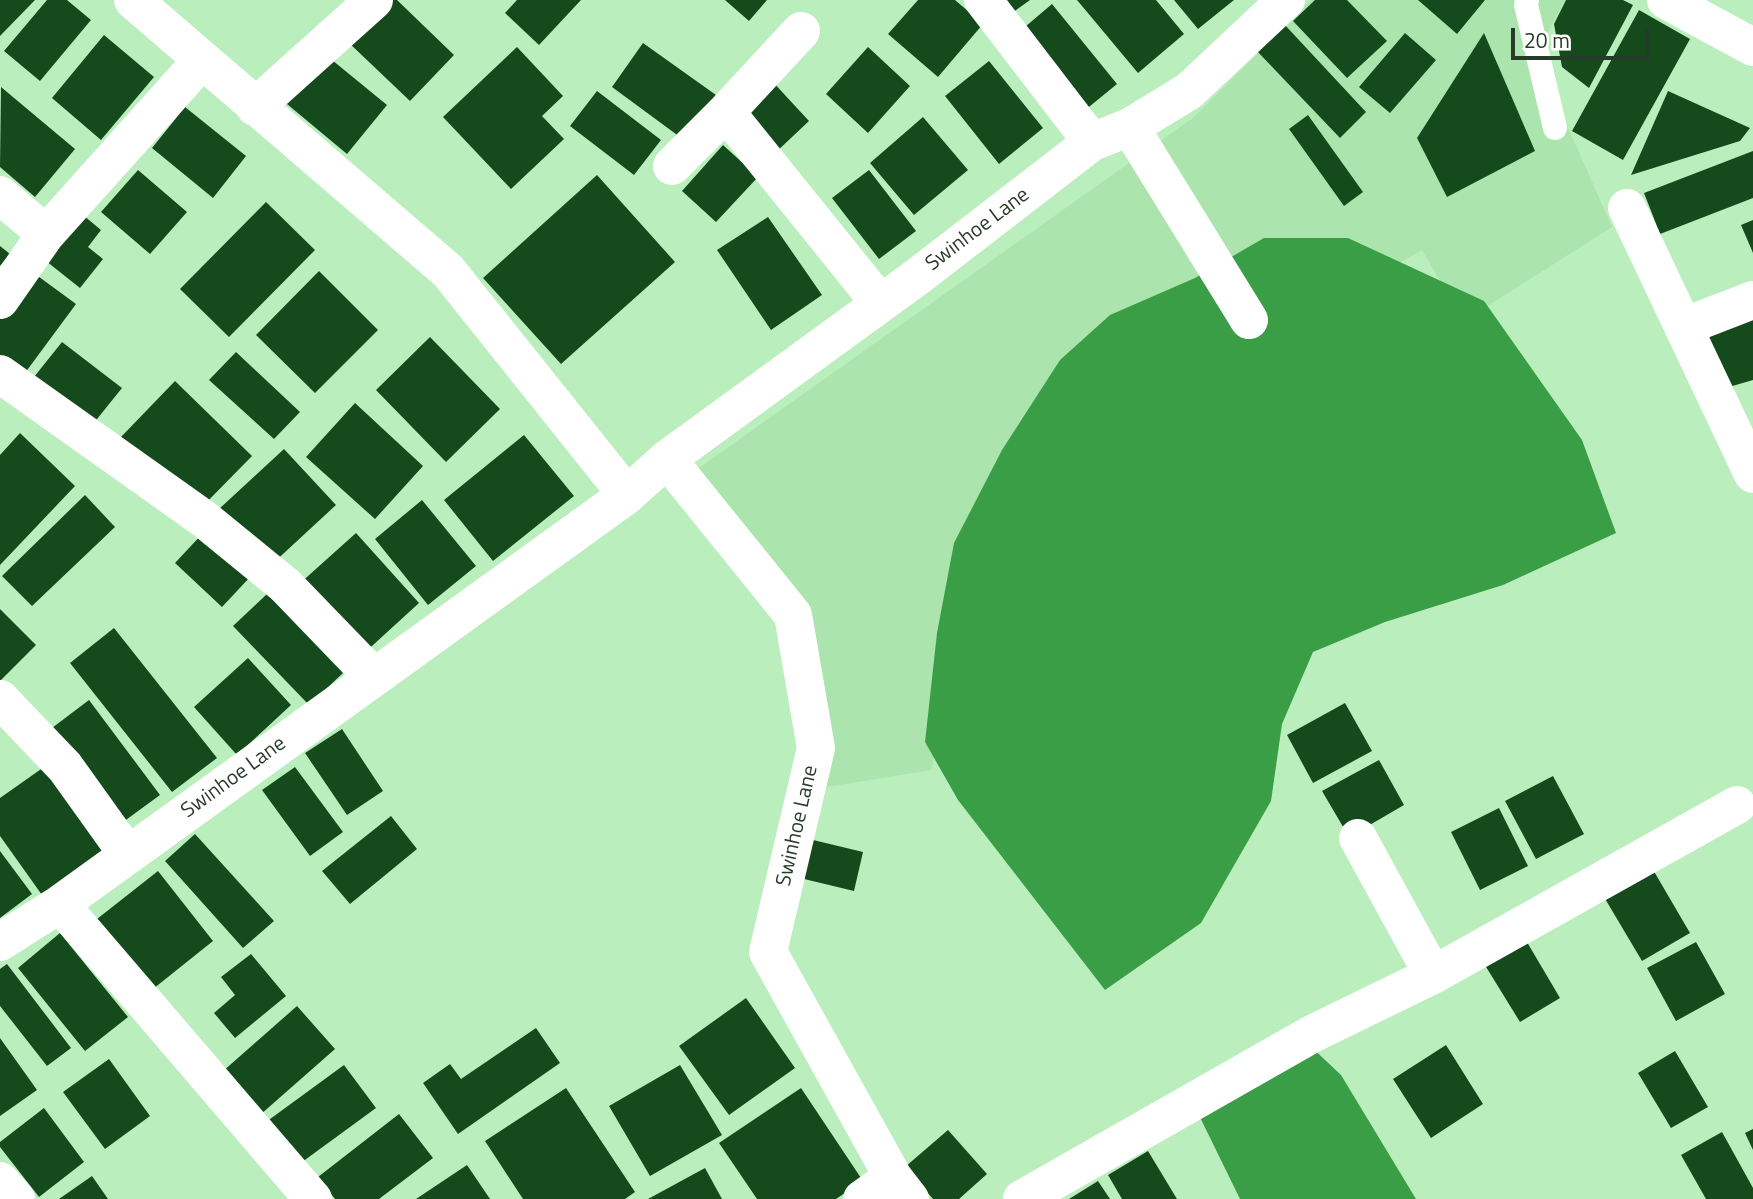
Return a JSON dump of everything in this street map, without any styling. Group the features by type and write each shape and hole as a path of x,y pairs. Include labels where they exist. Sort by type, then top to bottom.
{"street":[{"path":"133,0 448,271 626,495"},
{"path":"255,107 374,0"},
{"path":"983,0 1093,142"},
{"name":"Swinhoe Lane","path":"0,942 60,904 626,495 667,459 1093,142 1130,127 1189,91 1286,0"},
{"path":"1665,0 1747,35"},
{"path":"672,166 801,31"},
{"path":"0,300 46,234 202,60"},
{"path":"726,112 880,303"},
{"path":"1130,127 1249,320"},
{"path":"0,195 46,234"},
{"path":"1627,208 1753,474"},
{"path":"1683,327 1753,300"},
{"path":"0,374 204,519 286,586 374,677"},
{"name":"Swinhoe Lane","path":"667,459 793,615 816,748 768,952 901,1188"},
{"path":"0,699 65,767 128,855"},
{"path":"1022,1199 1312,1034 1433,975 1737,805"},
{"path":"1358,838 1433,975"},
{"path":"60,904 313,1199"},
{"path":"0,1181 16,1199"},
{"path":"862,1199 901,1188"}],"lane":[{"path":"1527,0 1555,128"}],"shaded area":[{"path":"1311,0 1565,0 1536,55 1612,227 1464,321 1422,250 1308,314 972,593 931,770 827,787 810,634 682,480 1194,117"},
{"path":"1264,238 1348,238 1484,301 1582,440 1616,533 1503,585 1385,622 1313,652 1282,724 1271,801 1201,923 1105,990 958,800 925,742 937,633 954,543 1002,450 1060,360 1110,315 1195,278"},
{"path":"1305,1041 1341,1075 1416,1199 1240,1199 1193,1103"}],"building":[{"path":"0,0 35,0 0,36"},
{"path":"47,0 67,0 91,20 40,81 4,51"},
{"path":"388,0 397,0 454,55 410,101 348,42"},
{"path":"517,0 581,0 539,45 505,13"},
{"path":"725,0 767,0 749,21"},
{"path":"918,0 955,0 983,24 938,77 888,34"},
{"path":"1002,0 1030,0 1012,13"},
{"path":"1077,0 1156,0 1184,34 1138,73"},
{"path":"1174,0 1234,0 1198,29"},
{"path":"1315,0 1347,0 1387,41 1347,78 1293,21"},
{"path":"1418,0 1485,0 1457,34"},
{"path":"1566,0 1623,0 1633,5 1589,88 1562,67 1554,24"},
{"path":"1052,4 1117,84 1084,111 1019,32"},
{"path":"1639,10 1690,39 1623,160 1572,131"},
{"path":"1284,24 1366,112 1340,138 1256,50"},
{"path":"1405,33 1436,60 1390,113 1359,87"},
{"path":"1484,33 1535,151 1447,197 1417,138"},
{"path":"104,35 154,77 101,140 52,98"},
{"path":"643,43 716,95 684,140 612,87"},
{"path":"517,47 563,96 542,116 564,139 511,189 443,117"},
{"path":"868,47 910,86 868,133 826,94"},
{"path":"321,51 387,105 347,154 281,99"},
{"path":"989,61 1043,128 999,164 945,96"},
{"path":"772,81 809,121 774,154 736,115"},
{"path":"1,87 75,149 35,197 0,167"},
{"path":"597,91 661,140 634,175 570,126"},
{"path":"1668,91 1750,128 1740,141 1631,175"},
{"path":"185,107 246,156 213,198 152,148"},
{"path":"1308,115 1363,192 1344,206 1289,129"},
{"path":"923,117 968,170 914,215 870,163"},
{"path":"723,145 758,177 716,222 682,191"},
{"path":"1753,151 1753,198 1660,234 1644,193"},
{"path":"138,170 187,212 150,254 101,212"},
{"path":"869,170 916,231 879,259 832,198"},
{"path":"597,175 675,262 561,364 483,278"},
{"path":"266,202 315,250 229,337 180,289"},
{"path":"83,215 101,230 88,247 103,259 80,288 46,261"},
{"path":"768,217 822,295 771,330 717,250"},
{"path":"1753,220 1753,253 1741,225"},
{"path":"0,246 10,254 0,266"},
{"path":"31,271 76,304 25,373 0,355 0,313"},
{"path":"319,271 378,330 315,393 256,335"},
{"path":"1753,318 1753,380 1722,389 1705,332"},
{"path":"430,337 500,409 446,462 376,390"},
{"path":"62,342 122,388 85,434 26,387"},
{"path":"236,352 300,412 274,439 209,380"},
{"path":"175,381 252,456 197,512 121,437"},
{"path":"355,403 423,466 375,519 306,457"},
{"path":"20,433 75,486 0,565 0,455"},
{"path":"524,435 574,496 493,561 444,500"},
{"path":"284,449 336,505 270,566 219,509"},
{"path":"85,495 115,527 32,606 2,576"},
{"path":"422,500 476,566 428,605 375,539"},
{"path":"204,532 251,576 222,607 175,563"},
{"path":"356,533 419,603 361,656 298,585"},
{"path":"267,594 343,673 309,705 233,626"},
{"path":"0,609 36,645 0,681"},
{"path":"114,628 217,758 172,792 70,663"},
{"path":"248,658 291,705 237,755 194,707"},
{"path":"89,700 160,795 119,825 48,731"},
{"path":"1345,703 1372,751 1313,783 1287,735"},
{"path":"342,729 383,791 347,815 305,753"},
{"path":"1379,760 1404,805 1349,837 1322,791"},
{"path":"44,767 104,851 42,895 0,836 0,798"},
{"path":"295,767 343,832 310,856 262,790"},
{"path":"1553,776 1584,834 1536,859 1505,801"},
{"path":"1499,808 1528,866 1480,890 1451,832"},
{"path":"391,816 417,849 350,904 322,871"},
{"path":"195,834 274,921 243,948 165,861"},
{"path":"809,839 863,852 854,891 800,878"},
{"path":"0,851 32,894 0,918"},
{"path":"1652,868 1690,933 1642,961 1604,897"},
{"path":"158,871 213,941 153,989 97,919"},
{"path":"60,933 128,1017 85,1051 18,968"},
{"path":"1524,937 1560,998 1520,1022 1483,962"},
{"path":"1696,942 1725,994 1676,1021 1647,968"},
{"path":"251,954 286,996 235,1038 214,1013 235,995 221,977"},
{"path":"7,964 71,1048 47,1066 0,1006 0,969"},
{"path":"746,998 795,1068 729,1115 679,1046"},
{"path":"297,1006 335,1049 260,1115 222,1072"},
{"path":"536,1028 560,1063 458,1134 423,1083 450,1064 461,1079"},
{"path":"0,1038 37,1090 0,1116"},
{"path":"1446,1045 1483,1104 1431,1138 1393,1079"},
{"path":"1675,1051 1708,1107 1671,1128 1638,1073"},
{"path":"109,1059 150,1116 105,1149 63,1092"},
{"path":"344,1065 376,1108 298,1165 266,1122"},
{"path":"680,1065 722,1135 650,1176 609,1106"},
{"path":"566,1088 635,1192 625,1199 523,1199 485,1141"},
{"path":"801,1088 863,1181 836,1199 757,1199 719,1143"},
{"path":"44,1108 84,1162 39,1197 0,1147 0,1142"},
{"path":"399,1114 433,1158 379,1199 335,1199 318,1177"},
{"path":"1753,1129 1753,1150 1745,1133"},
{"path":"948,1130 987,1174 959,1199 933,1199 905,1167"},
{"path":"1722,1132 1753,1188 1753,1199 1706,1199 1681,1155"},
{"path":"1148,1151 1177,1199 1122,1199 1108,1175"},
{"path":"467,1165 490,1199 416,1199"},
{"path":"705,1168 722,1199 648,1199"},
{"path":"92,1176 108,1199 59,1199"},
{"path":"1098,1181 1110,1199 1069,1199"}]}
